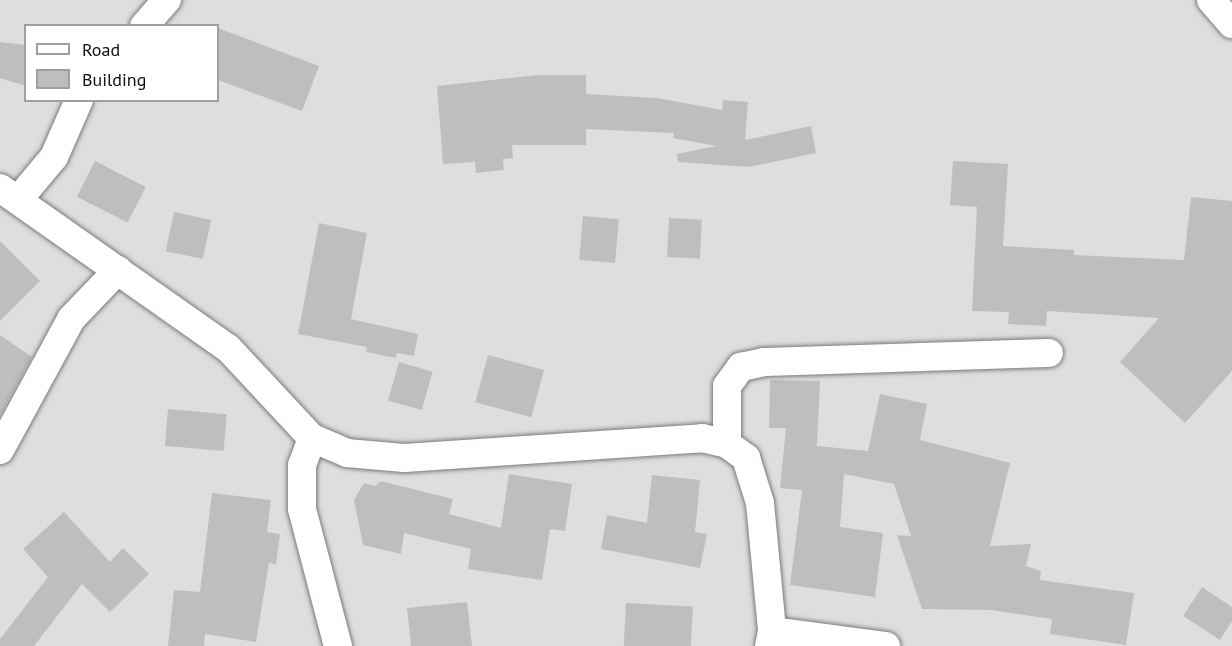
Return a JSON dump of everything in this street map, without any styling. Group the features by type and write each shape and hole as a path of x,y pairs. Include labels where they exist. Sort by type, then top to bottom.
{"street":[{"path":"146,24 167,0"},
{"path":"1211,0 1232,24"},
{"path":"78,102 54,157 9,194 248,364 312,438 347,453 404,458 702,438 727,444 746,458 755,480 771,638 886,646"},
{"path":"0,450 70,320 118,270"},
{"path":"727,444 727,387 741,367 764,362 1049,352"},
{"path":"312,438 302,465 302,509 338,646"}],"building":[{"path":"219,28 319,66 302,111 219,80"},
{"path":"0,42 24,45 24,85 0,78"},
{"path":"538,75 586,75 586,94 657,98 722,110 723,100 748,102 745,140 811,126 816,153 749,167 678,162 677,154 716,146 673,138 674,133 586,129 586,145 512,145 513,158 503,159 504,170 476,173 475,162 443,164 437,86"},
{"path":"95,161 146,187 128,223 77,197"},
{"path":"953,161 1008,164 1003,246 1074,250 1074,255 1184,260 1191,197 1232,201 1232,371 1185,423 1120,362 1159,318 1047,311 1046,326 1008,324 1009,312 972,311 977,207 950,205"},
{"path":"174,212 211,220 203,259 166,251"},
{"path":"583,216 619,219 615,263 579,260"},
{"path":"669,218 702,220 700,259 667,257"},
{"path":"319,223 367,233 351,319 418,334 414,356 397,353 396,358 366,352 367,347 298,334"},
{"path":"0,241 40,281 0,321"},
{"path":"0,335 32,357 0,415"},
{"path":"488,355 544,370 531,417 475,402"},
{"path":"399,362 433,372 422,410 388,400"},
{"path":"770,380 820,381 817,446 868,451 880,394 927,404 920,440 1010,463 990,546 1031,544 1026,566 1041,571 1040,580 1134,593 1126,645 1050,634 1052,619 991,610 922,609 897,535 911,536 894,484 844,474 840,527 883,533 875,597 790,585 802,490 780,488 786,428 769,428"},
{"path":"168,409 227,414 224,451 165,446"},
{"path":"509,474 572,484 565,531 550,529 542,580 468,569 471,549 404,533 401,554 363,545 354,500 364,483 375,486 381,481 453,499 449,514 501,528"},
{"path":"652,475 700,480 695,532 707,534 700,568 601,549 607,515 647,523"},
{"path":"212,493 271,500 267,532 280,534 276,564 269,563 256,642 205,634 204,646 168,646 174,590 200,592"},
{"path":"64,512 110,562 123,548 149,574 110,612 82,584 34,646 0,646 0,639 48,577 23,549"},
{"path":"1202,587 1232,607 1232,621 1220,640 1183,616"},
{"path":"467,602 472,646 411,646 407,608"},
{"path":"626,603 693,607 691,646 624,646"}]}
